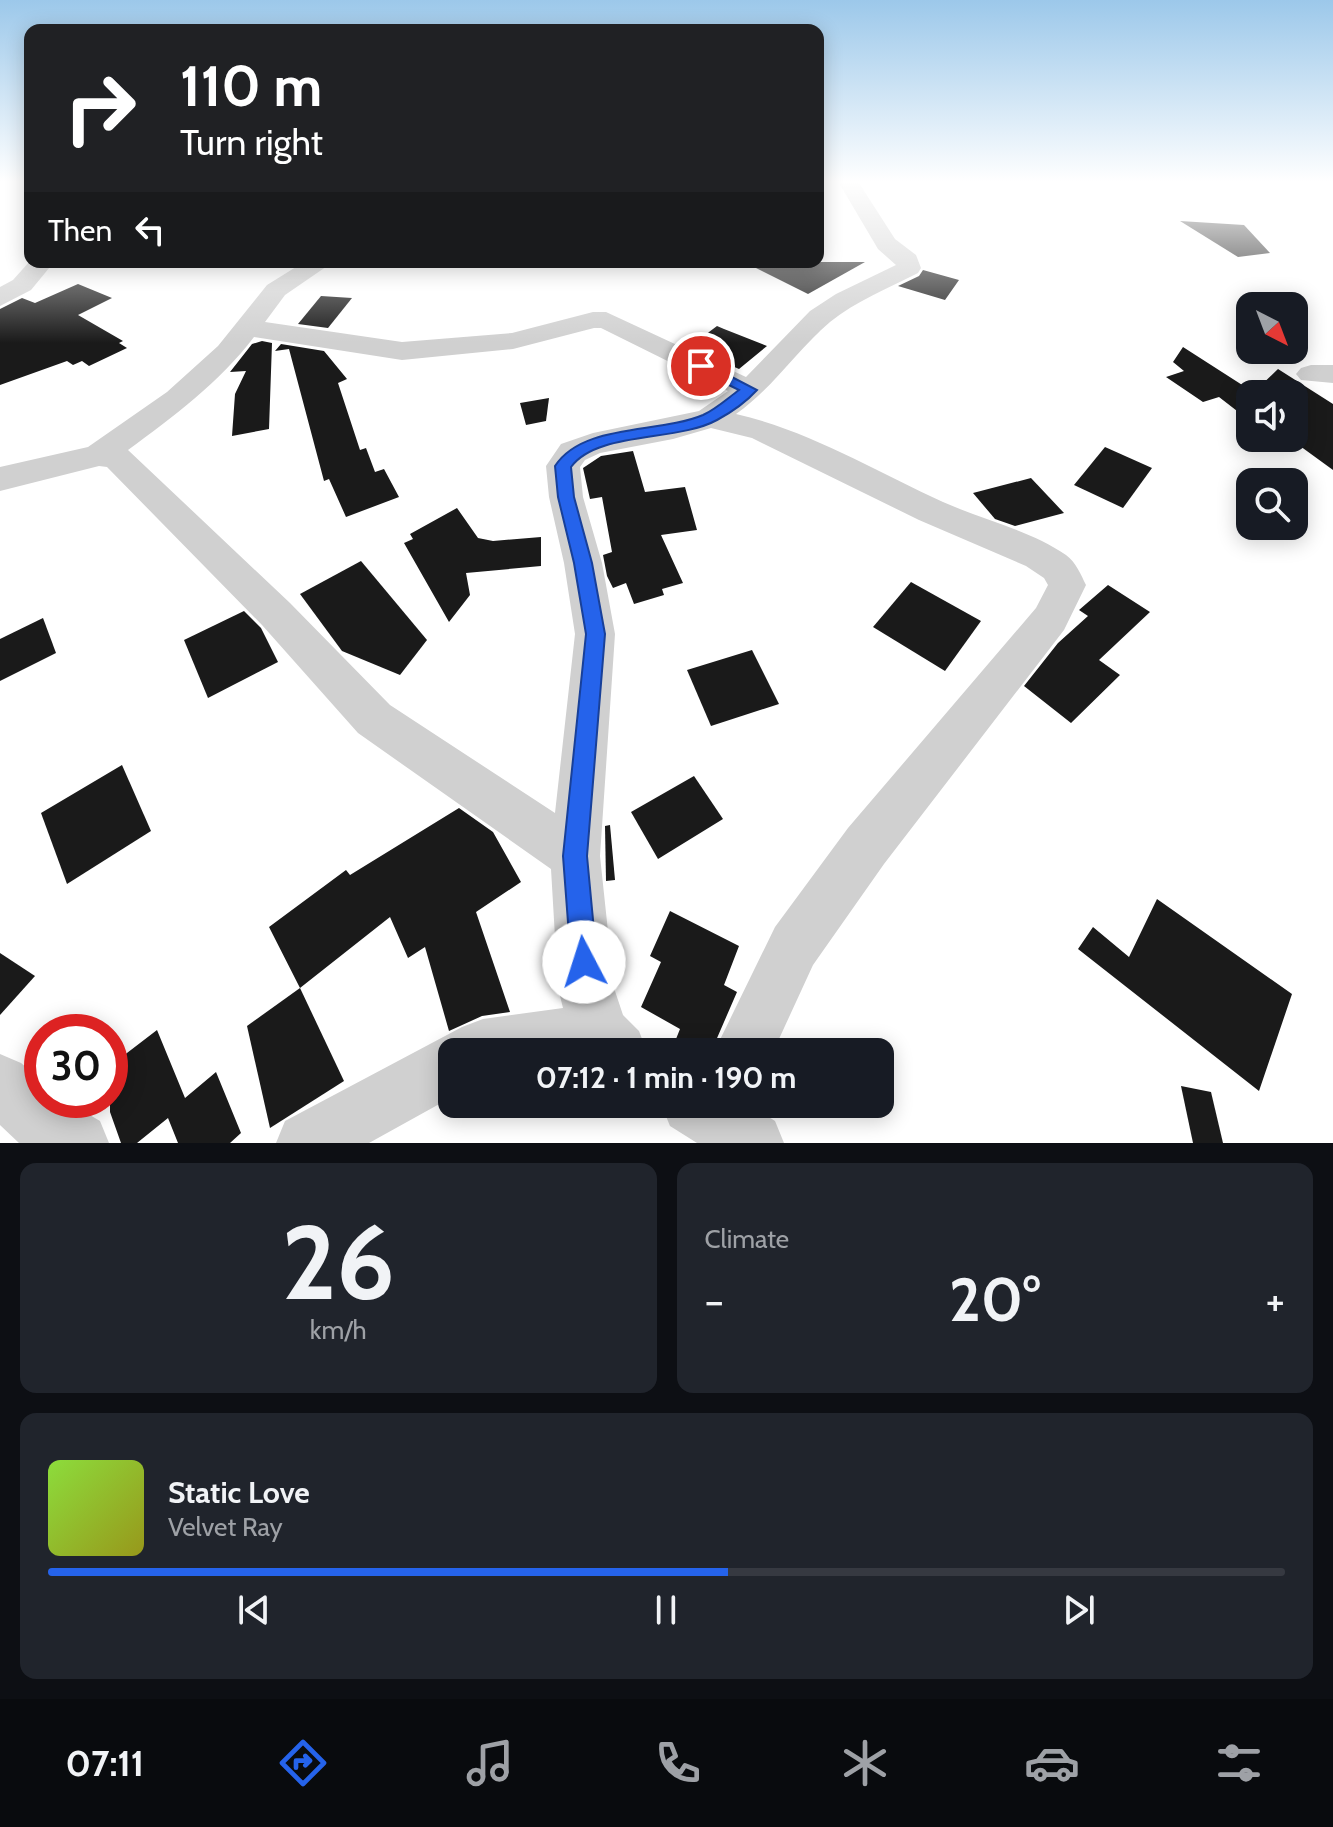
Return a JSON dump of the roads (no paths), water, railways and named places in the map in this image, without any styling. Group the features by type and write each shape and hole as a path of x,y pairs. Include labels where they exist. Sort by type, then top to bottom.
{"street":[{"path":"606,1038 586,988 575,856 595,634 583,563 566,497 563,466 573,452 593,444 673,429 710,418 750,390 820,317 845,300 909,268 907,260 886,244 881,236"},
{"path":"0,298 22,285 37,268"},
{"path":"0,479 99,455 178,399 228,352 276,290 311,268"},
{"path":"247,328 402,351 513,341 593,320 606,320 750,390"},
{"path":"710,418 762,430 932,511 1039,556 1057,568 1067,585 1050,619 866,846 794,946 750,1038"},
{"path":"99,455 117,458 276,614 374,719 575,856"},
{"path":"307,1143 438,1072"},
{"path":"0,1084 50,1129 78,1143"}]}
